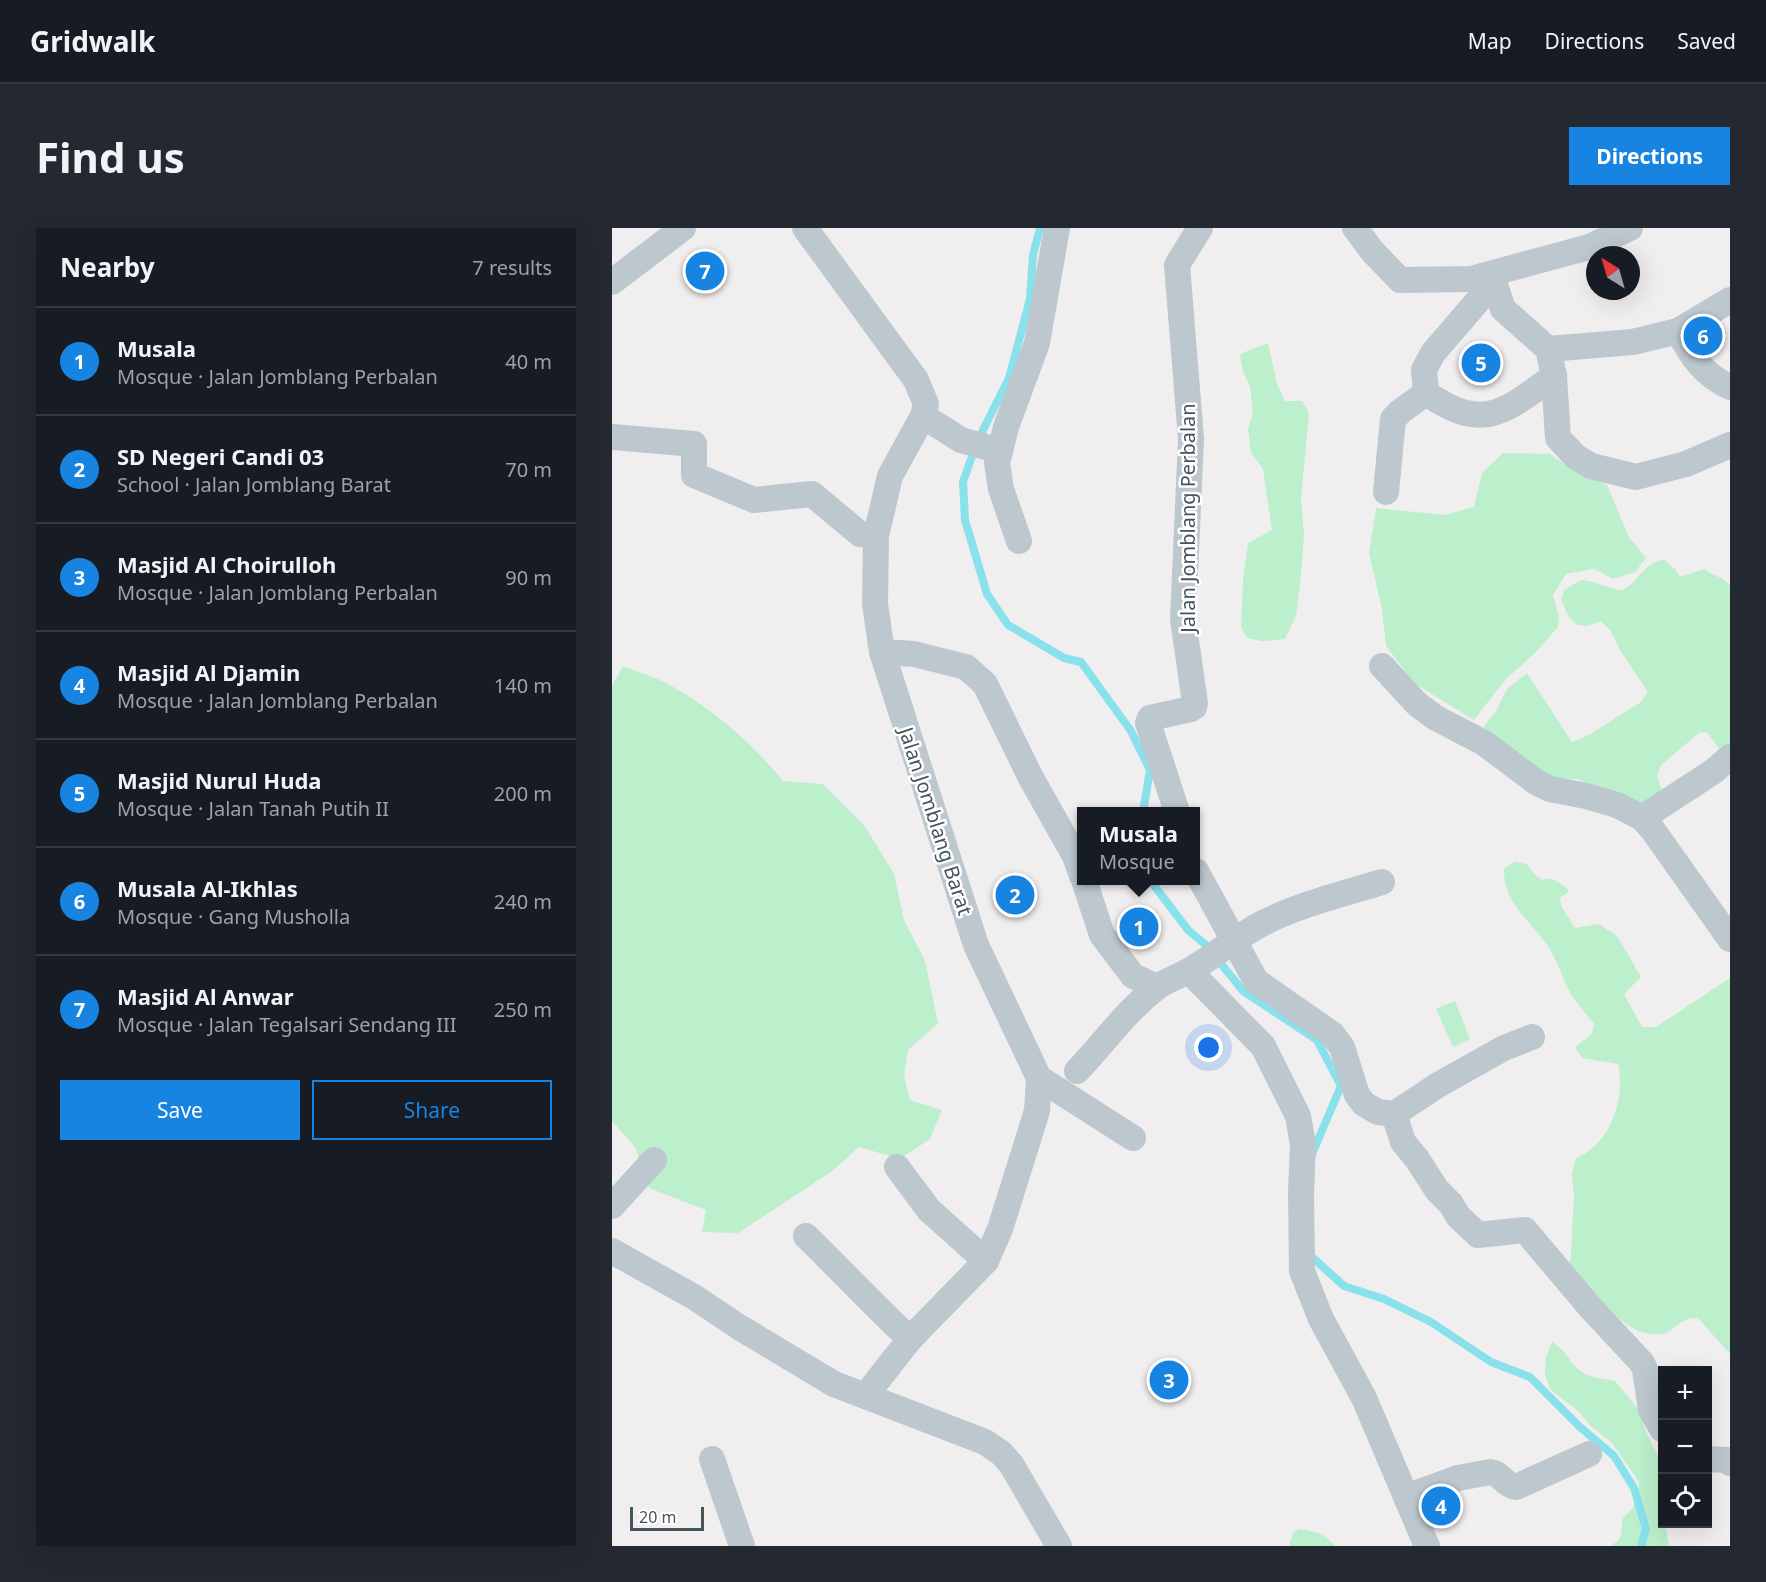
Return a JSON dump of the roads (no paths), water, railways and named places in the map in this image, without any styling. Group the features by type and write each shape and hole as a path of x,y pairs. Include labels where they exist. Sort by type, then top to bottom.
{"street":[{"path":"612,282 683,228"},
{"path":"1019,542 1001,489 996,450 1037,343 1057,228"},
{"name":"Jalan Jomblang Perbalan","path":"1175,807 1148,723 1150,718 1191,710 1195,703 1183,619 1191,439 1177,266 1200,228"},
{"path":"1354,228 1400,280 1496,277 1589,247 1630,228"},
{"path":"812,231 916,380 926,404 923,416 961,440 996,450"},
{"path":"1496,277 1503,309 1548,349 1554,376 1558,438 1576,457 1591,466 1636,477 1686,464 1730,445"},
{"path":"1426,393 1424,370 1432,353 1496,277"},
{"path":"1548,349 1633,342 1678,331 1730,300"},
{"path":"1678,331 1692,357 1701,368 1714,379 1730,387"},
{"path":"1426,393 1458,412 1485,416 1496,414 1515,404 1554,376"},
{"path":"1386,492 1393,419 1426,393"},
{"name":"Jalan Jomblang Barat","path":"866,1395 910,1339 986,1261 1000,1229 1037,1111 1039,1078 976,945 882,652 875,604 876,536 890,476 923,416"},
{"path":"612,437 694,444 694,475 754,500 812,494 860,534 876,536"},
{"path":"882,652 914,654 966,667 985,684 1031,778 1077,859"},
{"path":"1382,666 1417,704 1436,718 1484,743 1536,782 1550,789 1617,805 1647,824 1730,939"},
{"path":"1647,824 1730,757"},
{"path":"1077,1071 1103,1044 1114,1027 1157,987 1266,922 1317,902 1382,882"},
{"path":"1086,885 1102,935 1133,976 1157,987"},
{"path":"1199,885 1212,955 1263,1046 1298,1116 1303,1145 1302,1271 1321,1319 1364,1398 1427,1546"},
{"path":"1212,955 1256,981 1332,1034 1342,1047 1357,1095 1364,1104 1378,1112 1395,1114 1438,1085 1504,1048 1532,1037"},
{"path":"1039,1078 1133,1138"},
{"path":"1395,1114 1403,1142 1417,1159 1429,1180 1451,1204 1458,1216 1478,1235 1525,1230 1589,1306 1642,1363 1645,1369 1651,1410 1658,1422"},
{"path":"612,1206 654,1160"},
{"path":"897,1167 930,1210 986,1261"},
{"path":"806,1236 842,1270 881,1313 910,1339"},
{"path":"612,1251 694,1298 834,1384 985,1443 1001,1453 1011,1464 1059,1546"},
{"path":"1406,1497 1458,1478 1490,1472 1495,1472 1504,1482 1515,1487 1589,1454"},
{"path":"712,1459 742,1546"},
{"path":"1712,1459 1725,1460 1730,1463"}],"waterway":[{"path":"1040,228 1033,255 1030,299 1009,378 977,442 963,482 965,520 987,594 1008,625 1064,658 1081,662 1131,731 1150,770 1144,807"},
{"path":"1154,885 1188,930 1206,945 1243,991 1317,1040 1341,1086 1312,1154"},
{"path":"1311,1253 1311,1256 1344,1286 1384,1299 1431,1322 1491,1362 1530,1377 1580,1427 1614,1456 1634,1488 1646,1529 1641,1546"}],"place":[{"name":"Masjid Al Anwar","path":"705,271"},
{"name":"Musala Al-Ikhlas","path":"1703,336"},
{"name":"Masjid Nurul Huda","path":"1481,363"},
{"name":"SD Negeri Candi 03","path":"1015,895"},
{"name":"Musala","path":"1139,927"},
{"name":"Masjid Al Choirulloh","path":"1169,1380"},
{"name":"Masjid Al Djamin","path":"1441,1506"}]}
